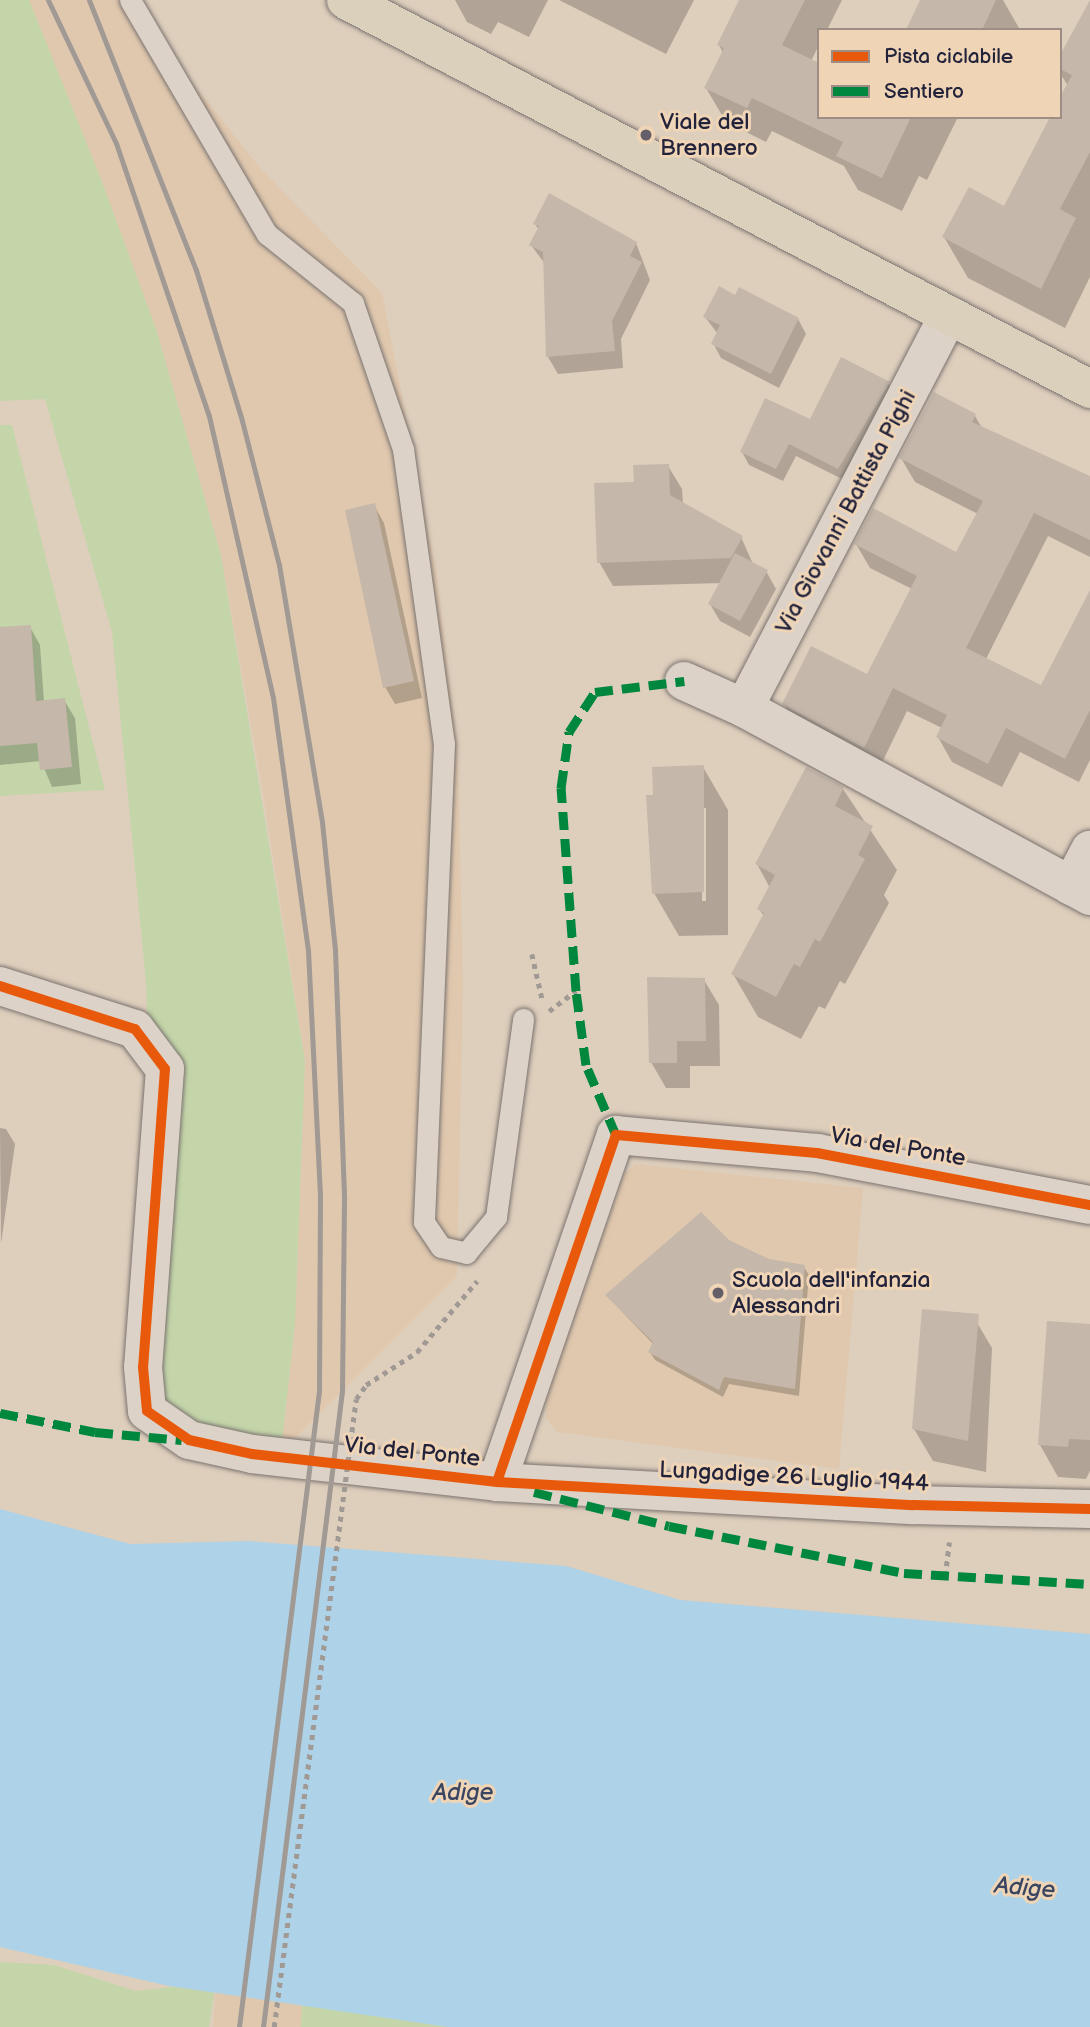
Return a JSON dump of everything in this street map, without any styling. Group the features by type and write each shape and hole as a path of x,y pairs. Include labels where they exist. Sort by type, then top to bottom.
{"main road":[{"path":"346,0 1090,389"}],"street":[{"name":"Via Giovanni Battista Pighi","path":"744,708 949,316"},
{"path":"684,681 744,708 1080,891 1090,850"},
{"name":"Via del Ponte","path":"0,986 135,1029 165,1069 144,1367 147,1411 190,1440 252,1454 497,1482 616,1135 817,1153 1090,1205"},
{"name":"Lungadige 26 Luglio 1944","path":"497,1482 913,1505 1090,1508"}],"lane":[{"path":"130,0 267,234 353,303 403,449 444,743 424,1222 441,1247 466,1253 496,1217 523,1019"}],"path":[{"path":"532,954 545,1013 576,991"},
{"path":"274,2027 356,1399"}],"shaded area":[{"path":"29,0 126,0 261,169 382,293 436,570 458,751 463,986 457,1276 281,1452 295,1323 305,1061 262,787 221,555 156,330"},
{"name":"Scuola dell'infanzia Alessandri","path":"636,1164 863,1188 839,1469 557,1432 546,1418 546,1397 622,1176"},
{"path":"216,1982 303,1991 301,2027 213,2027"}],"green space":[{"path":"0,0 29,0 101,179 156,329 221,555 305,1061 295,1323 281,1452 169,1435 159,1383 146,982 112,632 45,399 0,401"},
{"path":"0,425 12,425 105,790 0,796"},
{"path":"0,1962 54,1965 136,1991 216,1982 209,2027 0,2027"},
{"path":"303,1991 487,2027 301,2027"}],"water":[{"name":"Adige","path":"0,1509 130,1544 249,1541 566,1566 680,1600 1090,1634 1090,2027 448,2027 169,1986 0,1947"}],"building":[{"path":"739,0 805,0 782,45 817,62 817,119 910,119 882,178 836,156 843,142 752,98 747,108 704,88 724,48 717,45"},
{"path":"920,0 996,0 983,28 907,28"},
{"path":"1090,0 1090,152 1060,209 1076,218 1041,289 942,237 969,187 1004,206 1049,119 1062,119 1062,93 1072,75 1062,70 1062,51"},
{"path":"549,193 637,242 630,256 642,262 612,321 615,351 546,357 543,252 529,245 539,226 533,224"},
{"path":"719,286 735,295 739,287 799,318 771,374 711,344 720,325 703,317"},
{"path":"841,357 890,382 838,469 789,444 776,469 740,452 765,398 810,419"},
{"path":"934,392 976,414 972,422 1090,476 1090,540 1034,513 966,648 1041,685 1090,590 1090,710 1065,759 1006,728 988,764 936,737 947,715 893,688 864,748 782,704 811,646 867,674 917,576 854,544 873,508 956,552 983,501 899,458"},
{"path":"669,464 670,495 743,536 731,558 597,563 594,483 634,482 633,465"},
{"path":"375,503 414,681 383,688 345,510"},
{"path":"735,553 768,570 740,621 708,604"},
{"path":"31,625 36,701 65,698 72,767 40,770 37,743 0,746 0,627"},
{"path":"704,765 704,892 652,894 646,795 653,795 652,767"},
{"path":"806,767 844,787 835,806 873,826 858,855 865,859 820,942 815,939 800,967 794,964 776,997 731,974 764,913 757,909 775,875 755,864"},
{"path":"647,977 705,978 706,1041 677,1041 677,1063 649,1063"},
{"path":"701,1212 729,1240 769,1259 805,1265 795,1389 724,1377 719,1390 648,1352 653,1342 605,1295"},
{"path":"922,1309 979,1314 968,1441 912,1429"},
{"path":"1047,1321 1090,1324 1090,1440 1069,1439 1068,1447 1038,1445"}],"railway":[{"path":"48,0 116,143 209,416 273,698 308,950 320,1196 319,1391 239,2027"},
{"path":"89,0 196,270 241,417 279,565 322,822 335,950 344,1200 342,1391 263,2027"}],"marked path":[{"path":"616,1135 586,1065 576,991 561,788 569,732 595,692 684,681"},
{"path":"0,1413 95,1432 182,1440"},
{"path":"534,1492 669,1526 904,1573 1090,1584"}],"cycle path":[{"path":"0,986 135,1029 165,1069 143,1367 147,1411 189,1440 252,1454 497,1482 913,1505 1090,1509"},
{"path":"497,1482 616,1135 817,1153 1090,1205"}],"place":[{"name":"Viale del Brennero","path":"646,135"},
{"name":"Scuola dell'infanzia Alessandri","path":"718,1293"}]}
